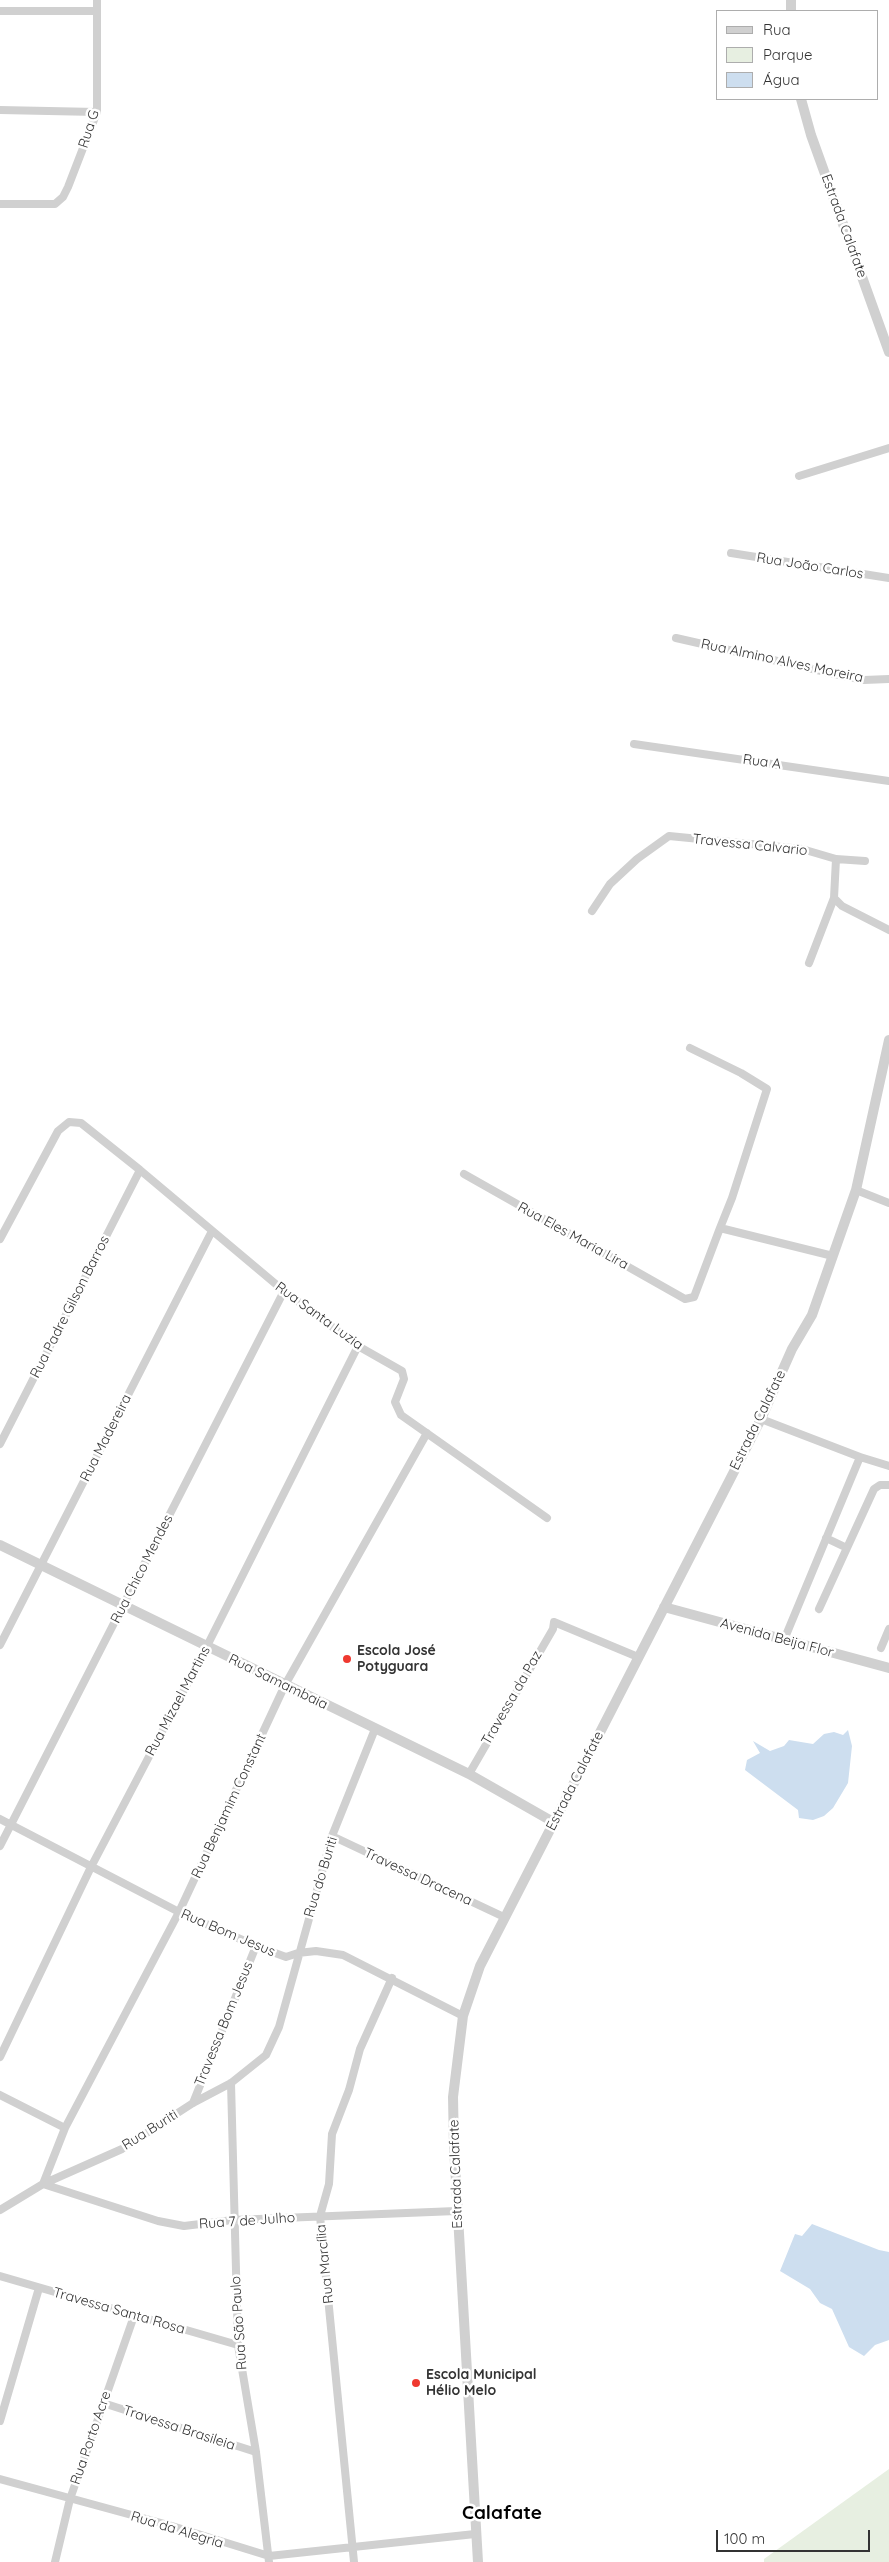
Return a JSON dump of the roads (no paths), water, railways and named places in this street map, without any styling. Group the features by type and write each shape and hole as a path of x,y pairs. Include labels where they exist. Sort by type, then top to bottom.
{"street":[{"name":"Rua G","path":"0,204 54,204 63,197 97,112 97,0"},
{"path":"0,11 97,11"},
{"name":"Estrada Calafate","path":"801,100 811,136 889,352"},
{"path":"0,110 97,112"},
{"path":"799,476 889,448"},
{"name":"Rua João Carlos","path":"731,553 889,578"},
{"name":"Rua Almino Alves Moreira","path":"676,638 864,680 889,679"},
{"name":"Rua A","path":"634,744 889,781"},
{"name":"Travessa Calvario","path":"592,911 610,884 637,859 669,836 802,849 836,859 864,861"},
{"path":"809,963 834,898 836,859"},
{"path":"834,898 842,906 889,930"},
{"name":"Estrada Calafate","path":"478,2562 456,2211 453,2097 463,2016 480,1966 504,1917 555,1823 761,1419 792,1349 812,1315 856,1190 889,1040"},
{"path":"690,1048 758,1082 768,1092 720,1228 833,1256"},
{"name":"Rua Santa Luzia","path":"0,1239 58,1131 69,1122 80,1123 90,1128 284,1291 358,1346 402,1371 404,1379 395,1402 402,1415 547,1518"},
{"name":"Rua Padre Gilson Barros","path":"0,1444 140,1170"},
{"name":"Rua Eles Maria Lira","path":"464,1174 683,1298 694,1297 720,1228"},
{"path":"856,1190 889,1203"},
{"name":"Rua Madereira","path":"0,1645 212,1231"},
{"name":"Rua Chico Mendes","path":"0,1846 284,1291"},
{"name":"Rua Mizael Martins","path":"0,2057 91,1867 206,1648 358,1346"},
{"path":"761,1419 860,1457 889,1466"},
{"name":"Rua Benjamim Constant","path":"43,2184 65,2128 179,1912 285,1684 427,1433"},
{"path":"784,1640 860,1457"},
{"path":"819,1609 874,1489 880,1485 889,1485"},
{"path":"826,1538 847,1548"},
{"name":"Rua Samambaia","path":"0,1545 206,1648 285,1684 374,1730 469,1774 555,1823"},
{"name":"Avenida Beija Flor","path":"664,1607 889,1668"},
{"name":"Travessa da Paz","path":"469,1774 553,1629 554,1622 638,1657"},
{"path":"881,1648 889,1629"},
{"name":"Rua do Buriti","path":"279,2027 332,1836 374,1730"},
{"name":"Rua Bom Jesus","path":"0,1819 179,1912 256,1946 286,1957 298,1953 327,1952 343,1955 392,1978 463,2016"},
{"name":"Travessa Dracena","path":"332,1836 504,1917"},
{"name":"Travessa Bom Jesus","path":"193,2103 256,1946"},
{"name":"Rua Marcília","path":"354,2562 320,2216 329,2184 332,2134 349,2090 360,2049 392,1978"},
{"name":"Rua Buriti","path":"0,2210 43,2184 122,2149 193,2103 231,2083 266,2055 279,2027"},
{"name":"Rua São Paulo","path":"231,2083 233,2220 238,2345 256,2452 269,2559"},
{"path":"0,2095 65,2128"},
{"name":"Rua 7 de Julho","path":"43,2184 158,2221 184,2226 233,2220 456,2211"},
{"name":"Travessa Santa Rosa","path":"0,2276 238,2345"},
{"path":"0,2421 38,2288"},
{"name":"Rua Porto Acre","path":"56,2562 70,2499 134,2316"},
{"name":"Travessa Brasileia","path":"103,2403 256,2452"},
{"name":"Rua da Alegria","path":"0,2479 172,2526 269,2559 353,2547 475,2534"}],"water":[{"path":"848,1730 852,1746 848,1783 833,1808 824,1816 813,1820 799,1818 798,1810 745,1770 747,1760 760,1753 753,1741 770,1751 784,1746 789,1740 813,1744 824,1734 834,1732 843,1735"},
{"path":"812,2224 879,2250 889,2252 889,2340 875,2345 864,2356 849,2347 832,2309 820,2303 810,2289 780,2271 795,2234 802,2236"}],"place":[{"name":"Escola José Potyguara","path":"347,1659"},
{"name":"Escola Municipal Hélio Melo","path":"416,2383"}],"district":[{"name":"Calafate","path":"502,2513"}]}
